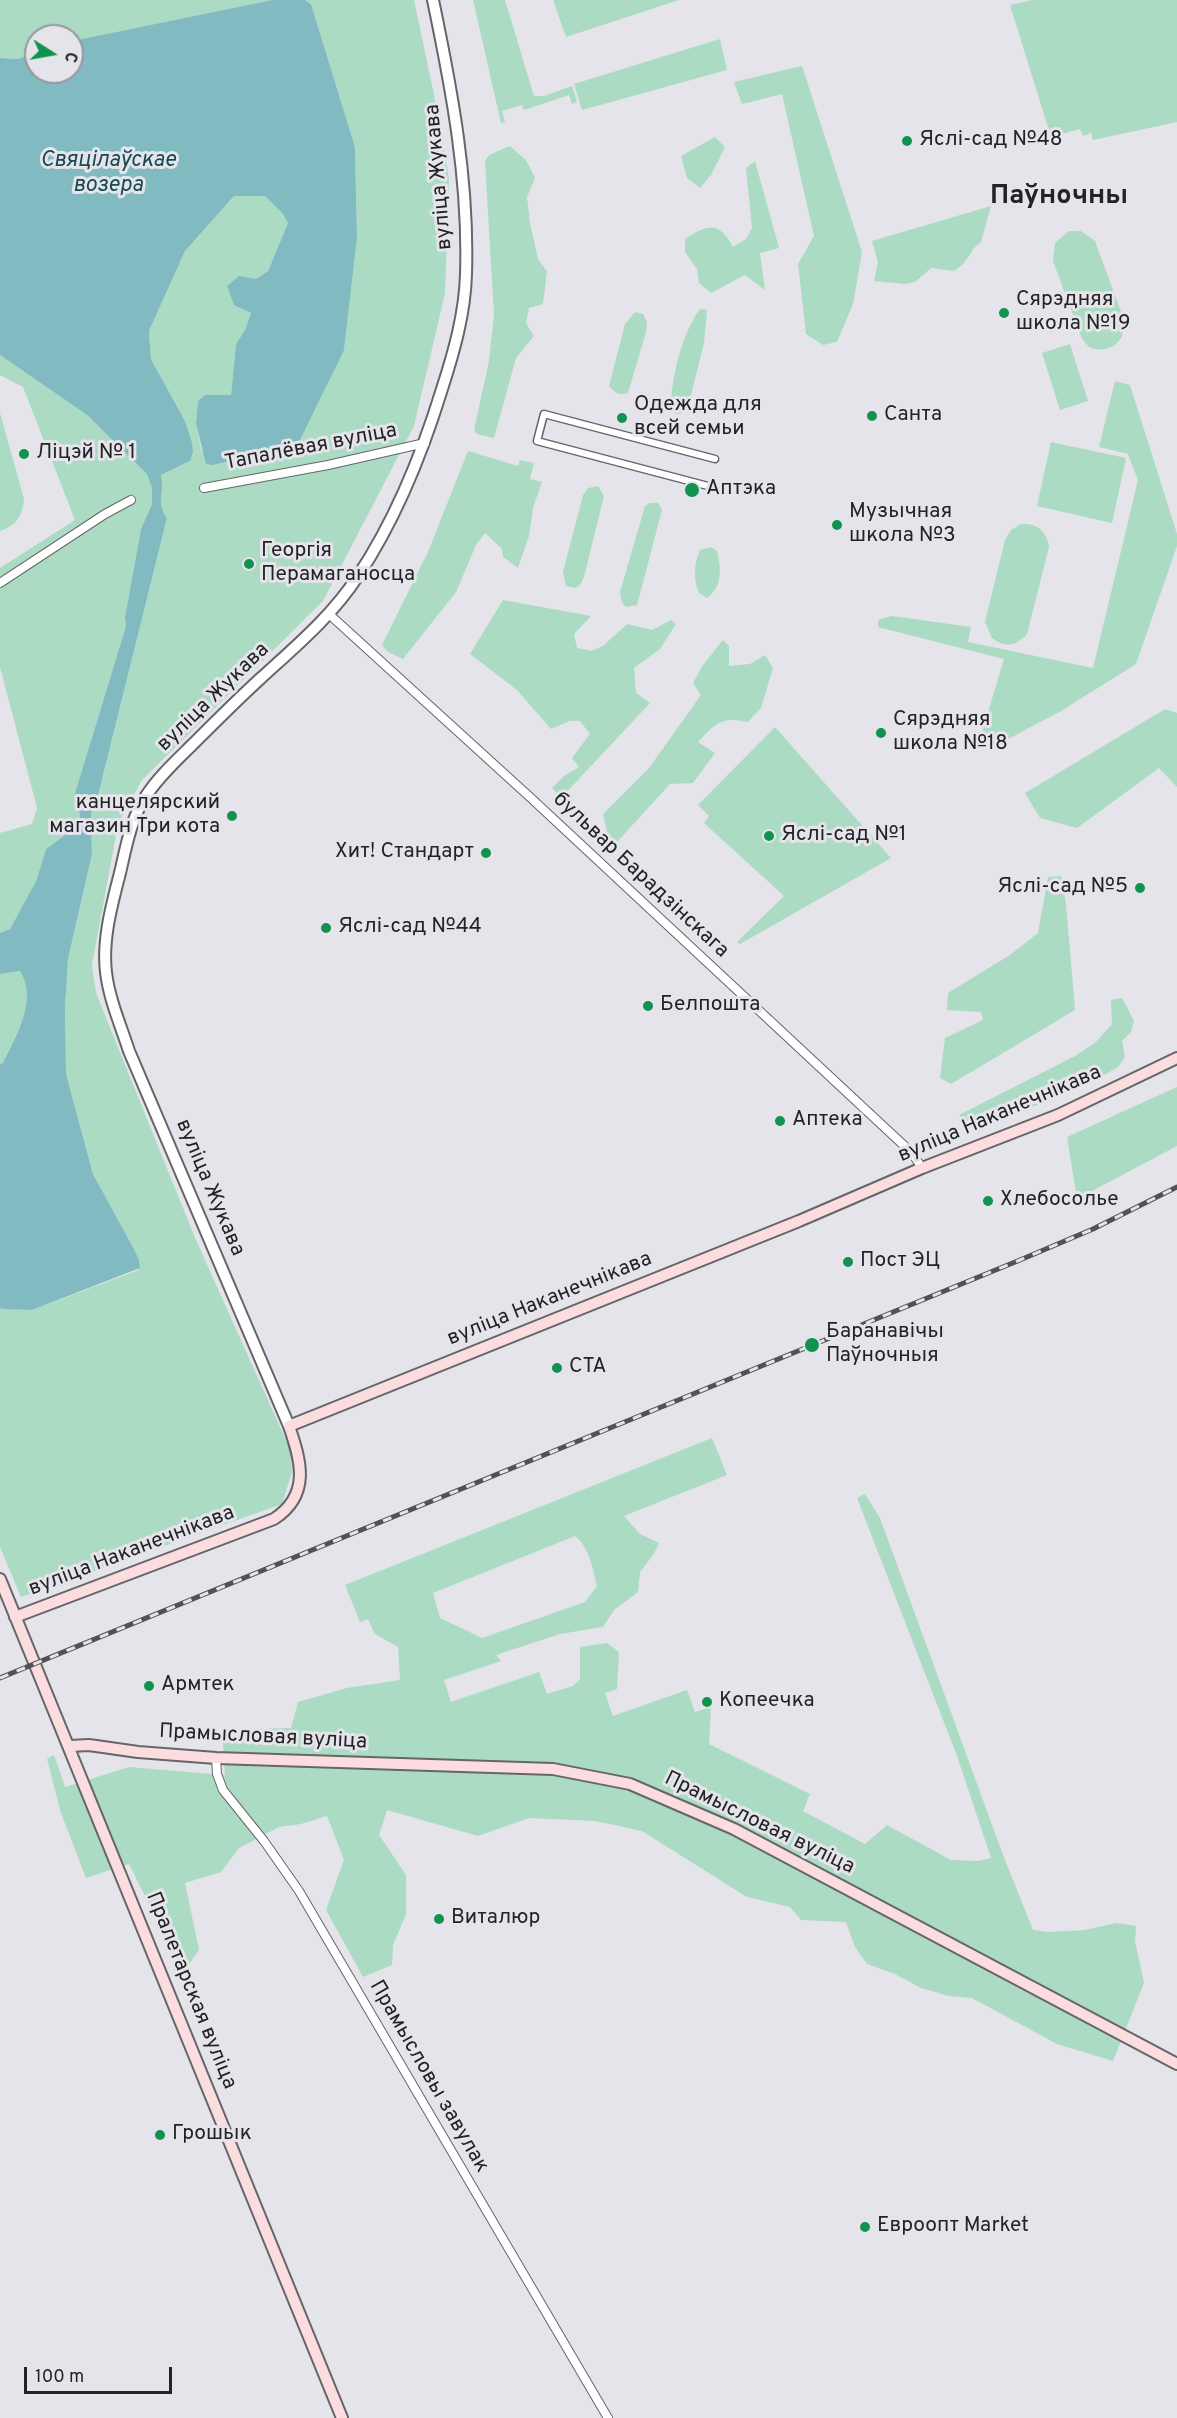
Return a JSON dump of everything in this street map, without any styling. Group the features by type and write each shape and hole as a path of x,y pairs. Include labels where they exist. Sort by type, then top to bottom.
{"main road":[{"name":"вуліца Наканечнікава","path":"15,1617 274,1519 288,1510 296,1497 301,1474 289,1426 799,1221 922,1168 1058,1115 1177,1058"},
{"name":"Пралетарская вуліца","path":"1,1583 70,1746 342,2418"},
{"name":"Прамысловая вуліца","path":"70,1746 89,1745 138,1752 216,1758 553,1769 630,1784 734,1829 1177,2064"}],"street":[{"name":"вуліца Жукава","path":"289,1426 129,1051 111,996 106,974 105,952 115,892 130,831 144,797 240,697 330,615 358,577 381,538 425,443 450,364 460,323 466,277 466,212 461,156 451,86 433,0"},
{"path":"708,486 537,441 544,414 716,459"},
{"name":"Тапалёвая вуліца","path":"204,488 328,465 425,443"},
{"path":"0,583 105,514 131,501"},
{"name":"бульвар Барадзінскага","path":"330,615 532,799 912,1153 922,1168"},
{"name":"Прамысловы завулак","path":"216,1758 217,1774 223,1790 264,1841 299,1891 608,2418"}],"green space":[{"path":"0,0 272,0 84,39 84,24 24,24 24,57 0,58"},
{"path":"305,0 414,0 440,123 449,179 445,293 414,426 323,601 142,780 118,824 92,965 96,993 196,1240 289,1447 292,1472 282,1504 21,1597 0,1547 0,1308 32,1310 140,1268 134,1249 93,1174 66,1074 65,1008 68,959 92,854 93,798 98,794 167,518 161,502 161,475 190,461 185,421 151,359 149,331 185,251 234,196 266,196 288,223 268,271 256,279 251,313 245,331 236,344 231,395 205,395 198,401 196,424 202,453 344,350 357,238 355,147 311,4"},
{"path":"473,0 505,0 534,96 544,96 572,86 577,102 572,104 569,95 524,110 522,105 502,111 505,122 501,123"},
{"path":"553,0 679,0 566,37"},
{"path":"1032,0 1177,0 1177,122 1093,140 1091,133 1083,136 1080,129 1051,137 1010,5"},
{"path":"720,39 727,70 582,110 574,84"},
{"path":"802,66 862,252 853,304 837,342 823,345 806,334 798,264 814,236 782,94 742,104 734,82"},
{"path":"715,137 725,147 711,175 700,188 687,178 681,156"},
{"path":"510,146 526,160 535,178 527,197 530,223 538,259 547,271 543,304 529,308 526,323 534,336 516,358 494,438 477,434 474,430 489,361 494,315 485,161 489,155"},
{"path":"755,161 779,248 760,253 765,290 745,275 711,293 699,283 697,269 685,252 685,239 700,230 712,228 723,233 733,247 746,239 752,228 746,168"},
{"path":"991,206 981,242 954,271 931,268 915,282 905,284 874,281 878,262 872,241"},
{"path":"1069,231 1081,231 1095,241 1124,320 1122,337 1114,346 1102,350 1090,348 1082,339 1053,261 1055,243"},
{"path":"700,309 707,310 704,343 688,407 684,413 676,414 670,408 673,383 687,332"},
{"path":"635,312 643,314 647,322 646,332 628,393 620,394 609,386 625,324"},
{"path":"1070,344 1088,401 1060,410 1042,353"},
{"path":"0,355 87,415 147,474 152,488 152,504 141,529 125,617 126,626 75,793 80,816 77,826 46,849 36,881 10,929 0,933 0,833 32,824 37,808 0,667 0,568 75,520 23,387 0,375"},
{"path":"1115,381 1130,385 1177,534 1177,546 1136,664 1061,711 995,746 980,739 1004,659 878,627 878,620 892,616 971,627 968,642 1093,668 1138,480 1128,454 1099,447"},
{"path":"0,413 24,499 18,519 0,531"},
{"path":"1051,442 1126,458 1112,523 1037,506"},
{"path":"468,451 518,466 520,460 534,463 530,479 542,482 533,508 529,536 518,568 503,557 502,549 485,533 476,545 456,592 403,659 388,652 382,645 428,552"},
{"path":"598,486 604,496 584,577 580,585 575,588 566,586 563,572 583,495 588,488"},
{"path":"658,503 662,510 637,605 626,607 622,603 620,592 645,506"},
{"path":"1021,524 1032,525 1040,529 1049,547 1027,634 1015,643 1006,644 992,638 985,622 1005,540 1011,530"},
{"path":"711,547 717,551 720,577 716,588 707,598 699,593 695,571 700,550"},
{"path":"503,600 591,616 574,634 577,648 591,651 603,646 627,624 652,630 671,620 676,624 660,649 634,668 636,693 650,703 561,798 552,788 564,776 579,767 572,758 590,734 580,721 570,721 551,729 517,690 470,654"},
{"path":"723,640 729,646 729,666 750,664 765,655 773,668 761,708 748,722 725,721 709,730 698,742 715,753 693,783 670,784 617,842 608,836 603,814 649,768 701,695 693,683 703,665"},
{"path":"1165,709 1177,713 1177,787 1159,768 1077,828 1040,818 1025,793"},
{"name":"Яслі-сад №1","path":"775,727 891,858 740,944 737,942 784,896 704,823 709,816 698,805"},
{"path":"1061,876 1066,904 1075,1010 951,1084 940,1078 945,1038 983,1020 981,1012 947,1010 948,993 1010,955 1038,933 1048,877"},
{"path":"20,971 25,982 26,1006 19,1030 3,1063 0,1064 0,974"},
{"path":"1122,998 1134,1021 1131,1032 1122,1041 1125,1057 1118,1067 979,1131 959,1115 1075,1056 1096,1042 1112,1024 1111,1000"},
{"path":"1177,1087 1177,1146 1077,1199 1067,1137"},
{"path":"712,1438 727,1475 624,1516 640,1534 659,1543 640,1572 638,1592 614,1610 603,1627 560,1634 496,1655 501,1661 444,1680 451,1702 539,1672 547,1694 573,1686 580,1679 580,1647 607,1643 619,1652 617,1689 605,1693 613,1716 687,1690 695,1712 711,1707 709,1744 810,1794 803,1811 865,1844 887,1825 951,1860 978,1861 991,1858 957,1756 857,1498 865,1494 880,1518 1003,1855 1033,1930 1048,1932 1085,1930 1116,1923 1136,1926 1135,1941 1144,1983 1113,2061 1057,2044 972,1998 949,1996 921,1988 895,1974 867,1964 855,1947 846,1922 801,1920 790,1907 747,1897 642,1831 595,1821 529,1818 478,1836 387,1810 379,1835 406,1875 406,1914 393,1945 392,1965 363,1977 326,1910 344,1860 327,1816 301,1824 279,1827 239,1848 221,1872 185,1883 199,1950 183,1973 129,1864 86,1878 61,1813 47,1759 54,1755 65,1787 129,1767 225,1775 222,1730 291,1728 298,1702 347,1688 400,1680 398,1647 375,1634 368,1619 360,1622 345,1585","holes":["575,1536 590,1559 597,1586 585,1602 482,1638 440,1618 433,1593"]}],"water":[{"name":"Свяцілаўскае возера","path":"272,0 305,0 311,4 355,147 357,238 344,350 297,446 212,465 206,464 196,424 198,401 205,395 231,395 236,344 245,330 251,313 234,305 227,286 239,276 256,279 268,271 288,223 282,213 265,196 234,196 185,251 149,331 151,359 185,421 193,452 190,461 161,475 161,502 167,518 98,795 93,798 92,854 68,959 65,1008 66,1074 93,1174 134,1249 140,1268 32,1310 3,1309 0,1308 0,1064 3,1063 19,1030 27,994 20,971 0,974 0,933 10,929 36,881 46,849 77,826 80,816 75,793 126,626 125,617 141,529 152,504 152,488 147,474 87,415 0,355 0,58 24,57 24,84 84,84 84,39"}],"railway":[{"path":"0,1678 1020,1260 1093,1229 1177,1187"}],"place":[{"name":"Яслі-сад №48","path":"907,141"},
{"name":"Сярэдняя школа №19","path":"1004,313"},
{"name":"Санта","path":"872,416"},
{"name":"Одежда для всей семьи","path":"622,418"},
{"name":"Ліцэй № 1","path":"24,454"},
{"name":"Аптэка","path":"692,490"},
{"name":"Музычная школа №3","path":"837,525"},
{"name":"Георгія Перамаганосца","path":"249,564"},
{"name":"Сярэдняя школа №18","path":"881,733"},
{"name":"канцелярский магазин Три кота","path":"232,816"},
{"name":"Яслі-сад №1","path":"769,836"},
{"name":"Хит! Стандарт","path":"486,853"},
{"name":"Яслі-сад №5","path":"1140,888"},
{"name":"Яслі-сад №44","path":"326,928"},
{"name":"Белпошта","path":"648,1006"},
{"name":"Аптека","path":"780,1121"},
{"name":"Хлебосолье","path":"988,1201"},
{"name":"Пост ЭЦ","path":"848,1262"},
{"name":"Баранавічы Паўночныя","path":"812,1345"},
{"name":"СТА","path":"557,1368"},
{"name":"Армтек","path":"149,1686"},
{"name":"Копеечка","path":"707,1702"},
{"name":"Виталюр","path":"439,1919"},
{"name":"Грошык","path":"160,2135"},
{"name":"Евроопт Market","path":"865,2227"}],"district":[{"name":"Паўночны","path":"1059,198"}]}
